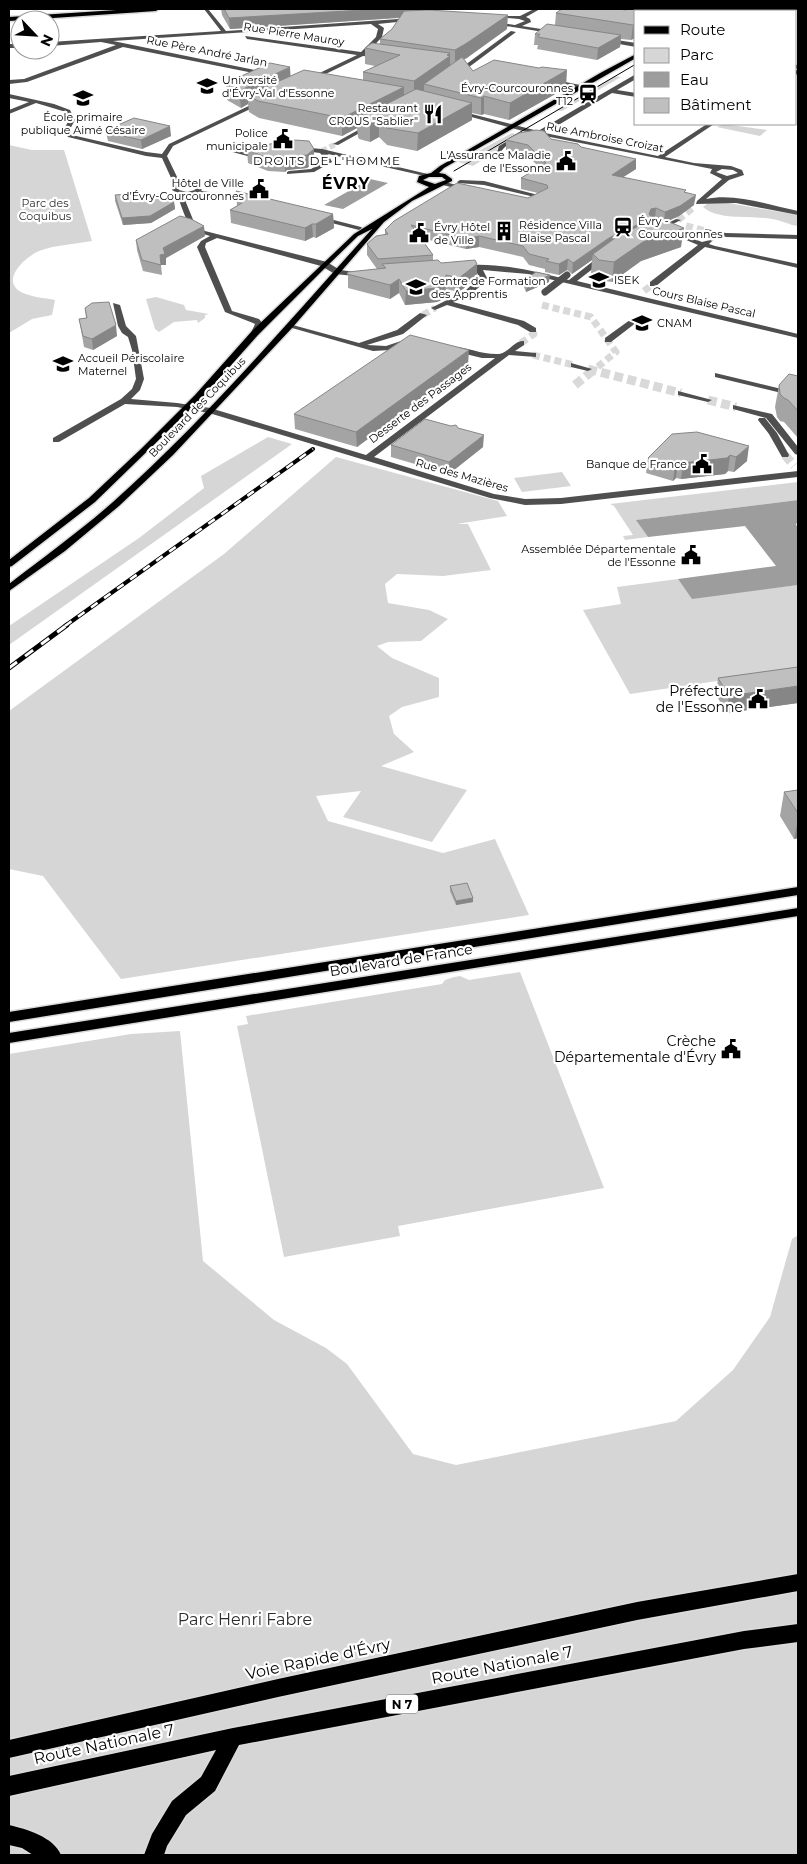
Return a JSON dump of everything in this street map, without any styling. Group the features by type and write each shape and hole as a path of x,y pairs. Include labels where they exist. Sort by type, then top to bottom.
{"highway":[{"path":"9,14 88,9"},
{"path":"9,19 156,9"}],"main road":[{"path":"431,175 634,57"},
{"path":"423,184 444,183 447,176 431,175"},
{"name":"Boulevard des Coquibus","path":"410,200 423,184 419,179 431,175"},
{"name":"Boulevard des Coquibus","path":"9,564 92,500 188,407 255,333 324,264 364,229 381,221 410,200 444,183"},
{"name":"Boulevard des Coquibus","path":"9,588 62,549 116,504 170,453 380,226 381,221"},
{"name":"Boulevard de France","path":"9,1017 798,892"},
{"name":"Boulevard de France","path":"9,1038 798,912"},
{"name":"Voie Rapide d'Évry","path":"9,1750 278,1688 637,1612 798,1582"},
{"name":"Route Nationale 7","path":"9,1786 233,1737 744,1640 798,1633"},
{"path":"154,1855 159,1841 180,1808 208,1784 233,1737"},
{"path":"9,1835 26,1840 51,1855"}],"street":[{"path":"206,9 225,33"},
{"path":"507,17 508,13 517,9"},
{"path":"487,25 507,17 522,17 537,9"},
{"path":"520,26 528,21 522,17"},
{"path":"60,43 418,21"},
{"path":"480,22 496,23 520,26 558,35 496,23"},
{"path":"319,83 302,82 361,55 380,37 381,28 373,23"},
{"path":"447,81 460,69 513,32"},
{"name":"Rue Pierre Mauroy","path":"225,33 382,58"},
{"name":"Rue Père André Jarlan","path":"103,41 277,75"},
{"path":"634,45 596,41 634,50"},
{"path":"9,82 24,81 123,44"},
{"path":"460,69 474,70"},
{"path":"499,151 501,147 515,139 539,134 634,77"},
{"path":"541,80 580,87"},
{"path":"612,91 634,95"},
{"path":"9,96 68,111 72,120 66,134 100,144 164,156"},
{"path":"164,156 171,145 176,142 268,99"},
{"path":"10,112 34,102"},
{"path":"452,111 512,127"},
{"path":"336,144 380,121"},
{"path":"659,158 709,125"},
{"name":"Rue Ambroise Croizat","path":"512,127 694,165 737,169 742,173 738,176 727,178 694,165"},
{"path":"278,147 270,153 255,156 224,149 234,144 278,147 322,152 431,175"},
{"path":"289,173 312,171 330,161 322,152"},
{"path":"164,156 178,185"},
{"path":"700,199 704,187 715,174 714,170 720,168"},
{"path":"700,199 727,178"},
{"path":"202,180 208,195"},
{"path":"444,183 473,192 479,184"},
{"path":"444,183 484,183 543,197 533,203"},
{"path":"178,185 198,188 199,190 196,192"},
{"path":"178,185 175,191 186,194 196,192 208,195 218,194 256,203"},
{"path":"186,194 182,200 191,223 203,232 324,264 338,272 374,275"},
{"path":"700,199 734,201"},
{"path":"700,199 734,201 798,213"},
{"path":"312,217 359,228"},
{"path":"686,226 675,222 653,227 672,232 699,243 798,266"},
{"path":"706,230 713,237"},
{"path":"216,236 203,242 201,247 228,312 256,320 258,324 255,333"},
{"path":"653,284 713,237 798,237"},
{"path":"545,292 612,252"},
{"path":"435,308 448,303 482,280 478,267"},
{"name":"Cours Blaise Pascal","path":"452,268 478,267 569,278 637,298 798,336"},
{"path":"637,298 644,292"},
{"path":"448,303 521,322 533,330"},
{"path":"56,440 124,402 136,390 140,379 140,369 132,336 122,326 116,304"},
{"path":"361,345 371,340 400,332 423,315"},
{"path":"608,340 637,319"},
{"path":"289,326 380,349 419,340 400,332"},
{"name":"Desserte des Passages","path":"366,459 521,343"},
{"path":"447,347 482,356 505,354 533,355"},
{"path":"482,356 488,366"},
{"path":"574,365 588,369"},
{"path":"718,375 798,395"},
{"path":"681,392 708,400"},
{"name":"Rue des Mazières","path":"124,402 188,407 210,411 493,496 525,502 545,502 797,470"},
{"path":"736,407 769,416 798,452"},
{"path":"756,412 773,433 785,455"}],"green space":[{"path":"615,76 621,77 562,111 556,110"},
{"path":"730,125 767,130 760,136 717,127"},
{"path":"512,133 519,135 497,148 497,151 473,166 458,162"},
{"name":"Parc des Coquibus","path":"9,145 32,150 64,150 92,241 45,249 33,254 22,263 14,275 15,287 29,295 55,300 52,315 32,319 9,333"},
{"path":"722,202 798,215 798,226 772,219 727,216 703,207 708,203"},
{"path":"156,297 184,305 186,310 209,314 205,315 205,318 198,323 197,320 174,322 159,332 155,329 146,299"},
{"path":"268,437 292,444 9,645 9,626 139,538 204,488 201,476"},
{"path":"336,457 498,501 507,516 457,524 468,524 491,570 443,576 397,574 385,584 388,603 429,610 448,619 421,641 388,642 377,646 392,658 439,678 439,697 402,707 389,716 394,734 414,752 381,766 467,790 432,842 343,817 361,791 316,796 328,821 443,853 495,839 529,915 121,979 43,876 9,869 9,711 224,554"},
{"path":"562,472 571,486 522,492 514,478"},
{"path":"798,482 798,500 637,520 648,537 625,540 623,536 633,535 614,506 610,504"},
{"path":"678,579 692,598 798,585 798,669 630,694 583,610 621,604 617,587"},
{"path":"520,972 604,1188 398,1226 400,1236 284,1257 237,1026 248,1024 246,1016 442,984 445,980 460,976 469,980"},
{"name":"Parc Henri Fabre","path":"180,1031 203,1261 274,1320 326,1348 347,1364 413,1454 456,1465 676,1421 733,1370 770,1317 792,1239 798,1235 798,1855 9,1855 9,1054 131,1034"}],"water":[{"path":"370,179 388,183 343,209 324,205"},
{"path":"798,500 798,522 796,524 798,529 798,585 692,599 678,579 776,566 745,526 648,537 636,520"}],"building":[{"path":"224,9 380,9 229,18"},
{"path":"562,9 648,10 634,10 633,25 556,13"},
{"path":"429,10 508,15 455,50 380,39 392,29 404,11"},
{"path":"547,24 621,35 598,48 538,37 540,34 535,34"},
{"path":"372,43 450,53 447,55 450,56 414,81 363,72 400,55 365,48"},
{"path":"462,57 473,71 494,60 539,68 567,70 510,103 424,84"},
{"path":"270,63 290,67 239,91 226,83"},
{"path":"304,70 404,87 342,118 258,101 248,95"},
{"path":"416,89 472,103 418,133 387,128 379,120 370,124 358,122 357,119"},
{"path":"134,118 170,126 141,140 106,132"},
{"path":"536,130 544,131 551,139 636,159 612,175 686,190 684,192 696,195 680,206 665,212 656,208 651,209 649,214 652,218 609,238 573,263 568,259 559,264 546,261 549,259 529,254 523,246 479,236 466,239 411,225 433,255 378,259 367,244 376,236 388,234 385,230 394,221 457,183 528,198 548,188 547,185 521,178 546,163 528,145 506,140 519,133"},
{"path":"280,139 309,141 314,149 307,155 286,157 285,160 268,158 247,150 278,142"},
{"path":"236,191 333,214 305,228 230,210 242,203"},
{"path":"137,193 174,202 150,216 122,218 115,195"},
{"path":"180,216 204,226 163,248 165,254 160,255 161,265 142,260 136,240"},
{"path":"657,217 684,228 643,242 614,262 599,260 593,254 618,236"},
{"path":"438,260 441,263 475,260 477,264 459,278 446,275 445,284 437,288 406,291 399,279 390,285 347,274 348,272 386,268 382,264"},
{"path":"536,272 550,275 527,285 524,280"},
{"path":"109,302 116,325 92,339 83,336 79,319 87,318 85,308 92,303"},
{"path":"410,335 469,350 356,432 294,414"},
{"path":"789,374 798,376 798,411 780,394 779,385"},
{"path":"425,419 451,426 456,425 458,428 484,435 449,462 391,445"},
{"path":"697,432 749,446 736,457 730,455 727,458 678,462 675,465 648,458 672,434"},
{"path":"798,667 798,686 729,696 718,678"},
{"path":"798,790 798,813 784,792"},
{"path":"467,883 473,898 456,901 450,886"}],"tunnel":[{"path":"322,151 336,144"},
{"path":"678,220 694,207"},
{"path":"686,226 706,231"},
{"path":"709,240 712,237"},
{"path":"644,291 653,284"},
{"path":"542,305 591,317 616,352 595,369"},
{"path":"423,315 435,308"},
{"path":"521,343 534,334 533,330"},
{"path":"533,355 574,365"},
{"path":"588,369 593,370"},
{"path":"575,385 593,370"},
{"path":"593,370 681,393"},
{"path":"708,400 736,407"},
{"path":"785,455 794,466"}],"tram line":[{"path":"454,171 634,65"}],"railway":[{"path":"65,626 313,449"},
{"path":"9,668 67,625"}],"place":[{"name":"Université d'Évry-Val d'Essonne","path":"207,86"},
{"name":"Évry-Courcouronnes T12","path":"588,94"},
{"name":"École primaire publique Aimé Césaire","path":"83,98"},
{"name":"Restaurant CROUS \"Sablier\"","path":"433,114"},
{"name":"Police municipale","path":"283,139"},
{"name":"L'Assurance Maladie de l'Essonne","path":"566,161"},
{"name":"Hôtel de Ville d’Évry-Courcouronnes","path":"259,189"},
{"name":"Évry - Courcouronnes","path":"623,227"},
{"name":"Résidence Villa Blaise Pascal","path":"504,231"},
{"name":"Évry Hôtel de Ville","path":"419,233"},
{"name":"ISEK","path":"599,280"},
{"name":"Centre de Formation des Apprentis","path":"416,287"},
{"name":"CNAM","path":"642,323"},
{"name":"Accueil Périscolaire Maternel","path":"63,364"},
{"name":"Banque de France","path":"702,464"},
{"name":"Assemblée Départementale de l'Essonne","path":"691,555"},
{"name":"Préfecture de l'Essonne","path":"758,699"},
{"name":"Crèche Départementale d'Évry","path":"731,1049"}],"district":[{"name":"DROITS DE L'HOMME","path":"327,160"},
{"name":"ÉVRY","path":"346,183"}]}
